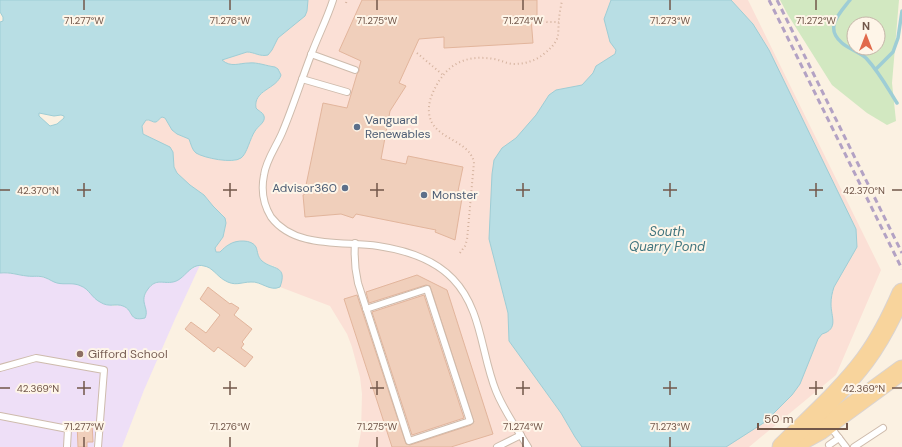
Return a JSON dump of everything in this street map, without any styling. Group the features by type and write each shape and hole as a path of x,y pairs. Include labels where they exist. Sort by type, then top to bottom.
{"main road":[{"path":"782,447 857,370 875,345 902,293"},
{"path":"789,447 834,431 902,370"}],"lane":[{"path":"333,0 282,134 266,165 262,186 265,206 276,222 294,235 318,241 379,246 412,254 426,259 453,278 463,290 471,306 496,392 507,414 528,447"},
{"path":"312,54 355,70"},
{"path":"302,79 346,92"},
{"path":"355,243 356,273 366,309 409,441 470,421 427,289 366,309"},
{"path":"0,368 36,358 104,370 98,447"},
{"path":"0,416 68,429 67,447"},
{"path":"854,447 883,428"},
{"path":"829,445 834,431"},
{"path":"834,431 844,447"},
{"path":"497,447 521,436"},
{"path":"521,436 532,447"}],"path":[{"path":"460,253 467,240 474,162 470,152 442,135 433,126 430,120 430,101 436,86 443,75 458,62 486,58 513,64 526,63 537,59 555,42 559,31 562,0"},
{"path":"539,19 547,22 559,22"},
{"path":"417,53 443,75"}],"shaded area":[{"path":"308,0 748,0 881,270 836,375 749,447 358,447 361,432 362,394 360,377 347,334 330,306 280,287 281,283 276,267 263,262 259,257 256,247 229,244 220,252 216,252 215,249 223,237 226,223 222,214 218,212 204,195 177,173 174,167 173,152 143,134 142,129 142,126 146,120 157,122 162,117 165,118 177,134 189,139 195,152 216,159 234,161 244,155 254,133 263,122 263,113 255,108 256,100 280,79 280,71 275,67 248,63 243,65 231,65 226,64 222,60 247,52 264,56 272,50 278,38 301,19 308,6"},
{"name":"Gifford School","path":"200,265 144,390 122,447 0,447 0,273 37,276 58,283 73,283 87,289 93,296 113,306 120,305 125,307 135,318 146,311 143,300 148,288 158,282 172,282 183,276 189,270"}],"green space":[{"path":"780,0 899,0 892,83 896,121 887,125 867,113 832,85"}],"water":[{"path":"0,0 308,0 305,16 278,38 268,55 247,52 222,60 229,64 252,63 275,67 281,75 275,84 258,97 256,108 262,113 264,120 255,131 245,153 241,158 237,160 218,160 196,153 189,139 172,130 165,118 162,117 156,122 146,120 142,126 143,134 170,147 173,152 174,167 177,173 204,195 225,218 226,223 223,237 215,248 216,252 220,252 227,246 236,242 248,241 254,244 258,256 262,261 281,271 282,280 280,287 273,288 255,282 238,284 231,283 221,278 210,268 199,265 191,269 177,281 157,282 151,286 144,298 146,311 145,318 140,319 133,317 129,310 123,306 103,304 84,287 78,285 57,283 41,277 0,273 0,22 3,21 3,17 0,12","holes":["39,113 54,116 61,115 64,116 64,118 57,124 50,126 39,116"]},
{"name":"South Quarry Pond","path":"611,0 731,0 753,24 769,50 856,229 857,247 832,293 831,304 833,322 831,329 822,334 818,339 800,384 792,395 765,422 726,447 582,447 561,413 509,341 508,313 489,239 494,160 502,148 516,138 536,115 549,95 556,90 582,85 593,73 596,66 615,54 616,50 610,42 604,19"}],"building":[{"path":"362,0 537,0 537,17 531,18 533,43 444,48 444,37 419,39 399,83 406,86 390,111 381,159 406,164 408,156 463,167 458,191 463,192 455,240 435,232 436,230 356,214 353,218 341,214 305,217 303,195 323,103 347,108 359,71 361,61 339,51"},
{"path":"417,275 447,290 493,434 451,447 392,447 344,299 357,295 406,444 410,445 471,425 474,422 430,286 426,285 369,303 366,292"},
{"path":"208,287 230,304 231,303 239,308 234,315 252,329 242,342 244,344 241,348 253,357 245,367 218,347 214,352 185,329 191,322 206,333 220,315 200,299"},
{"path":"424,295 464,418 412,435 372,312"},
{"path":"92,422 93,442 87,442 87,447 78,447 77,423"}],"waterway":[{"path":"850,0 835,21 834,32 842,43 866,58 871,63 897,103"},
{"path":"876,69 893,52 898,38 902,11"}],"railway":[{"path":"769,0 902,269"},
{"path":"777,0 902,253"}],"place":[{"name":"Vanguard Renewables","path":"357,127"},
{"name":"Advisor360","path":"345,188"},
{"name":"Monster","path":"424,195"},
{"name":"Gifford School","path":"80,354"}]}
